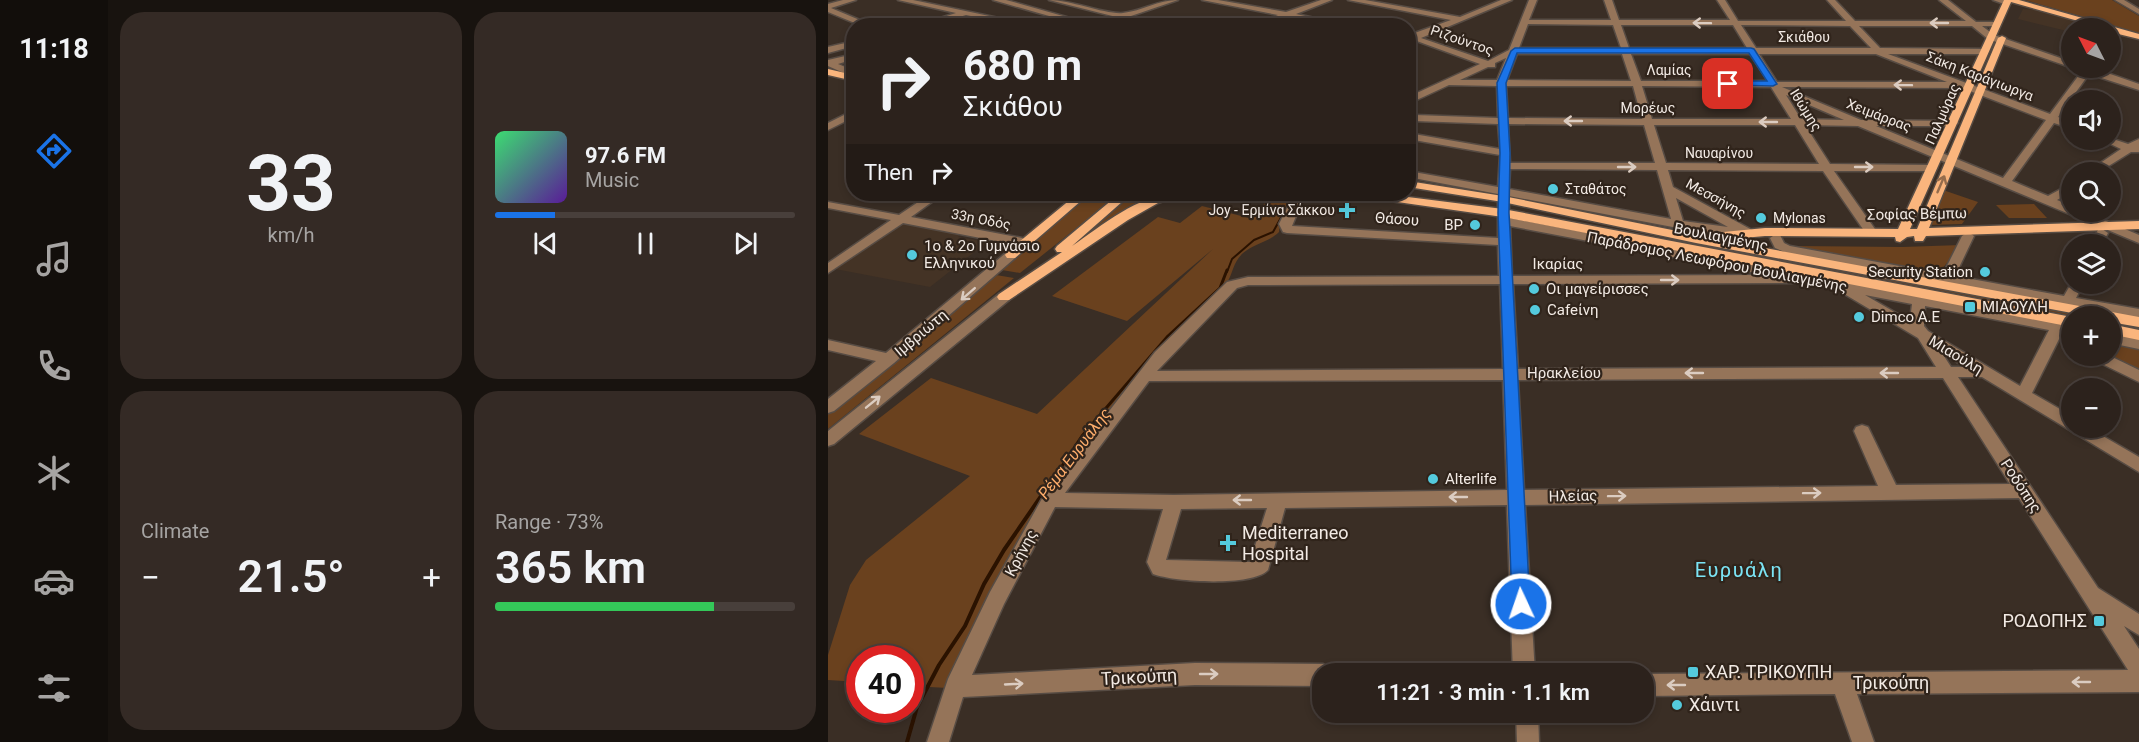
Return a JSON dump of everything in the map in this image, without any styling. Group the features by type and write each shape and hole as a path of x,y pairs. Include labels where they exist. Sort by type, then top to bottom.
{"main road":[{"name":"Παλμύρας","path":"1902,235 1953,123 1965,87 1985,51 1996,40 1997,24 2008,1"},
{"name":"Παλμύρας","path":"1920,235 1979,92 2008,1"},
{"path":"2008,1 2071,18"},
{"path":"2121,32 2139,37"},
{"path":"829,66 846,74"},
{"path":"828,82 846,87"},
{"name":"Βουλιαγμένης","path":"1416,187 1504,216 1696,239 2061,308"},
{"path":"1011,255 1060,201"},
{"path":"1011,255 1075,201"},
{"path":"1004,297 1117,201"},
{"path":"1004,297 1124,217 1154,201"},
{"name":"Βουλιαγμένης","path":"1407,201 1729,256 2061,326"},
{"name":"Σοφίας Βέμπω","path":"2102,234 2139,225"},
{"name":"Σοφίας Βέμπω","path":"1696,239 1749,233 1871,232 1902,235"},
{"name":"Σοφίας Βέμπω","path":"2102,234 2139,232"},
{"name":"Σοφίας Βέμπω","path":"1729,256 1776,238 2061,234"},
{"name":"Σοφίας Βέμπω","path":"1920,235 1968,237 2061,235"},
{"name":"Βουλιαγμένης","path":"2121,319 2139,322"},
{"path":"2121,331 2139,334"}],"street":[{"path":"828,7 852,0"},
{"path":"902,0 996,18"},
{"path":"1053,0 1124,18"},
{"path":"1116,18 1174,0"},
{"path":"1206,0 1304,18"},
{"path":"1237,6 1253,0"},
{"path":"1279,18 1328,0"},
{"path":"1352,0 1460,19"},
{"path":"1489,0 1507,2"},
{"name":"Μεσσήνης","path":"1608,0 1637,84 1678,224"},
{"name":"Ιθώμης","path":"1721,0 1826,168 1871,232"},
{"path":"1831,0 1878,51"},
{"path":"1943,0 1996,40 2061,61"},
{"path":"2119,0 2139,12"},
{"path":"947,18 1005,1 1066,18"},
{"path":"1416,36 1507,2"},
{"path":"1521,6 1532,4"},
{"path":"1524,663 1504,216 1505,153 1501,83 1532,4"},
{"path":"828,7 852,18"},
{"path":"1525,22 1997,24"},
{"name":"Ριζούντος","path":"1416,40 1506,69"},
{"path":"828,50 846,45"},
{"path":"1422,108 1449,83 1515,51"},
{"name":"Σκιάθου","path":"1515,51 1985,51"},
{"name":"Σάκη Καράγιωργα","path":"1878,51 1965,87 2061,122"},
{"path":"829,66 846,59"},
{"path":"2006,181 2079,78"},
{"path":"2114,78 2139,87"},
{"name":"Λαμίας","path":"1449,83 1965,87"},
{"name":"Χειμάρρας","path":"1774,86 1856,123 1939,154 2061,205"},
{"name":"Μορέως","path":"1422,108 1504,121 1953,123"},
{"path":"828,114 846,116"},
{"path":"831,125 846,119"},
{"path":"1416,137 1505,153"},
{"path":"2121,143 2136,147"},
{"path":"2110,162 2136,147"},
{"name":"Ναυαρίνου","path":"1505,166 1932,168"},
{"name":"Παράδρομος Λεωφόρου Βουλιαγμένης","path":"1416,178 1523,225 1841,286"},
{"name":"Μεσσήνης","path":"1669,189 1749,233"},
{"path":"2049,200 2061,193"},
{"path":"828,269 928,201"},
{"name":"Θάσου","path":"1296,201 1285,224 1287,229 1504,216"},
{"name":"33η Οδός","path":"828,205 1022,242"},
{"name":"Παράδρομος Λεωφόρου Βουλιαγμένης","path":"1504,216 1678,224 1749,233"},
{"path":"2088,222 2102,234"},
{"path":"2123,232 2139,239"},
{"path":"1947,278 1968,237"},
{"name":"Παράδρομος Λεωφόρου Βουλιαγμένης","path":"1776,238 1779,245 1787,249 2139,314"},
{"name":"Ιμβριώτη","path":"828,407 889,360 1011,255"},
{"name":"Ικαρίας","path":"1239,282 1804,279"},
{"name":"Κρήνης","path":"938,742 956,687 997,598 1050,500 1143,376 1184,331 1232,285 1239,282"},
{"name":"Μιαούλη","path":"1841,286 1872,297 1922,334 2061,417"},
{"path":"2069,300 2072,294"},
{"name":"Ιμβριώτη","path":"828,440 1004,297"},
{"path":"1872,297 1919,301 2061,326"},
{"name":"Ροδόπης","path":"1919,301 1916,321 1922,334 2139,668"},
{"path":"2023,395 2061,333"},
{"path":"2121,340 2139,344"},
{"path":"828,345 889,360"},
{"path":"2118,366 2139,377"},
{"name":"Ηρακλείου","path":"1143,376 1985,372"},
{"path":"1862,431 1890,492"},
{"path":"2094,438 2139,465"},
{"name":"Ηλείας","path":"1050,500 1174,502 2024,491"},
{"path":"1174,502 1156,562 1160,568 1235,571 1254,570 1261,564 1278,500"},
{"path":"2090,592 2139,625"},
{"name":"Τρικούπη","path":"956,687 1196,674 1312,675"},
{"name":"Τρικούπη","path":"1654,685 2139,681"},
{"path":"1842,683 1863,742"},
{"path":"1527,723 1528,742"}],"shaded area":[{"path":"2025,0 2112,0 2139,16 2139,33 2121,28 2121,18 2087,18"},
{"path":"2023,9 2037,10 2065,18 2061,18 2061,30 2018,19"},
{"path":"1943,190 1978,202 1962,224 1929,225"},
{"path":"1079,201 1110,201 1020,273 1002,270"},
{"path":"1125,201 1152,201 1112,219 1063,251"},
{"path":"1267,201 1291,201 1280,223 1279,232 1240,256 1227,283 1136,377 1049,492 948,688 924,687 924,645 846,645 846,681 828,680 828,655 850,585 866,560 970,476 859,434 931,378 1037,414 1213,249 1127,321 1052,296 1158,217 1180,223 1202,206 1249,218"},
{"path":"2034,204 2047,218 2009,218 1996,205"},
{"name":"1ο & 2ο Γυμνάσιο Ελληνικού","path":"903,222 963,232 958,237 987,242 930,287 835,269"},
{"path":"1961,245 1939,273 1795,246 1902,247"},
{"path":"1796,260 2061,310 2061,314 1795,263"},
{"path":"996,275 1014,278 828,429 828,412"},
{"path":"2121,342 2139,345 2139,371 2121,361"}],"waterway":[{"name":"Ρέμα Ευρυάλης","path":"1227,272 1232,259 1254,240 1273,232 1289,203"},
{"name":"Ρέμα Ευρυάλης","path":"1056,475 1082,436 1168,336 1220,288 1227,270"},
{"name":"Ρέμα Ευρυάλης","path":"907,742 917,707 939,665 965,626 984,584 1004,550 1057,473"}],"place":[{"name":"Σταθάτος","path":"1553,189"},
{"name":"Joy - Ερμίνα Σάκκου","path":"1347,210"},
{"name":"Mylonas","path":"1761,218"},
{"name":"BP","path":"1475,225"},
{"name":"1ο & 2ο Γυμνάσιο Ελληνικού","path":"912,255"},
{"name":"Security Station","path":"1985,272"},
{"name":"Οι μαγείρισσες","path":"1534,289"},
{"name":"ΜΙΑΟΥΛΗ","path":"1970,307"},
{"name":"Cafeίνη","path":"1535,310"},
{"name":"Dimco Α.Ε","path":"1859,317"},
{"name":"Alterlife","path":"1433,479"},
{"name":"Mediterraneo Hospital","path":"1228,543"},
{"name":"ΡΟΔΟΠΗΣ","path":"2099,621"},
{"name":"ΧΑΡ. ΤΡΙΚΟΥΠΗ","path":"1693,672"},
{"name":"Χάιντι","path":"1677,705"}],"district":[{"name":"Ευρυάλη","path":"1739,570"}],"route":[{"path":"1521,604 1503,213 1505,153 1501,83 1506,69 1515,51 1751,51 1773,84 1728,84"}]}
